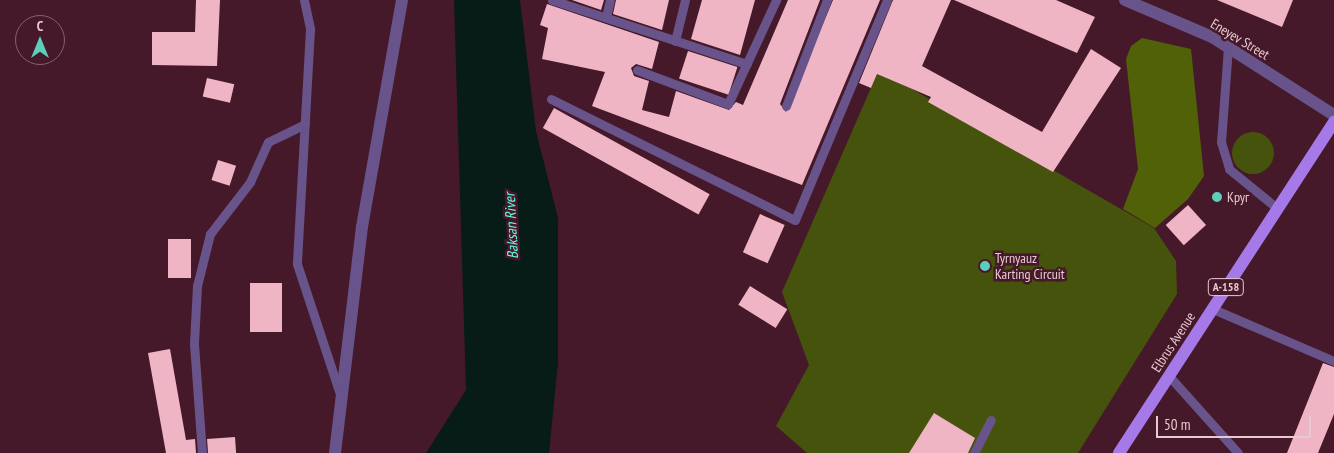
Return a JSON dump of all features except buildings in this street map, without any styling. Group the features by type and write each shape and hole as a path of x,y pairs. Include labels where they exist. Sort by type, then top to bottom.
{"main road":[{"name":"Elbrus Avenue","path":"1119,453 1334,122"}],"street":[{"path":"335,453 340,394 362,227 402,0"},
{"name":"Eneyev Street","path":"1124,0 1228,47 1334,115"}],"lane":[{"path":"304,0 310,29 297,264 340,394"},
{"path":"552,0 747,64"},
{"path":"606,17 610,0"},
{"path":"675,41 685,0"},
{"path":"637,70 728,104 776,0"},
{"path":"786,106 827,0"},
{"path":"551,99 795,220 886,0"},
{"path":"1228,47 1221,142 1229,169 1278,209"},
{"path":"202,453 194,343 197,286 210,234 250,182 268,142 305,124"},
{"path":"1213,308 1334,361"},
{"path":"1169,376 1238,453"},
{"path":"974,453 991,420"}],"green space":[{"path":"1142,38 1191,49 1204,176 1188,199 1155,228 1123,209 1138,169 1126,59 1131,46"},
{"name":"Tyrnyauz Karting Circuit","path":"877,74 912,89 1154,228 1176,261 1177,294 1078,453 807,453 776,426 809,365 782,292"},
{"name":"Круг","path":"1249,132 1257,132 1268,138 1274,153 1268,168 1257,174 1249,174 1238,168 1232,157 1232,149 1238,138"}],"water":[{"name":"Baksan River","path":"454,0 520,0 536,131 558,218 558,363 549,453 426,453 466,390"}],"place":[{"name":"Круг","path":"1217,197"},
{"name":"Tyrnyauz Karting Circuit","path":"985,266"}]}
